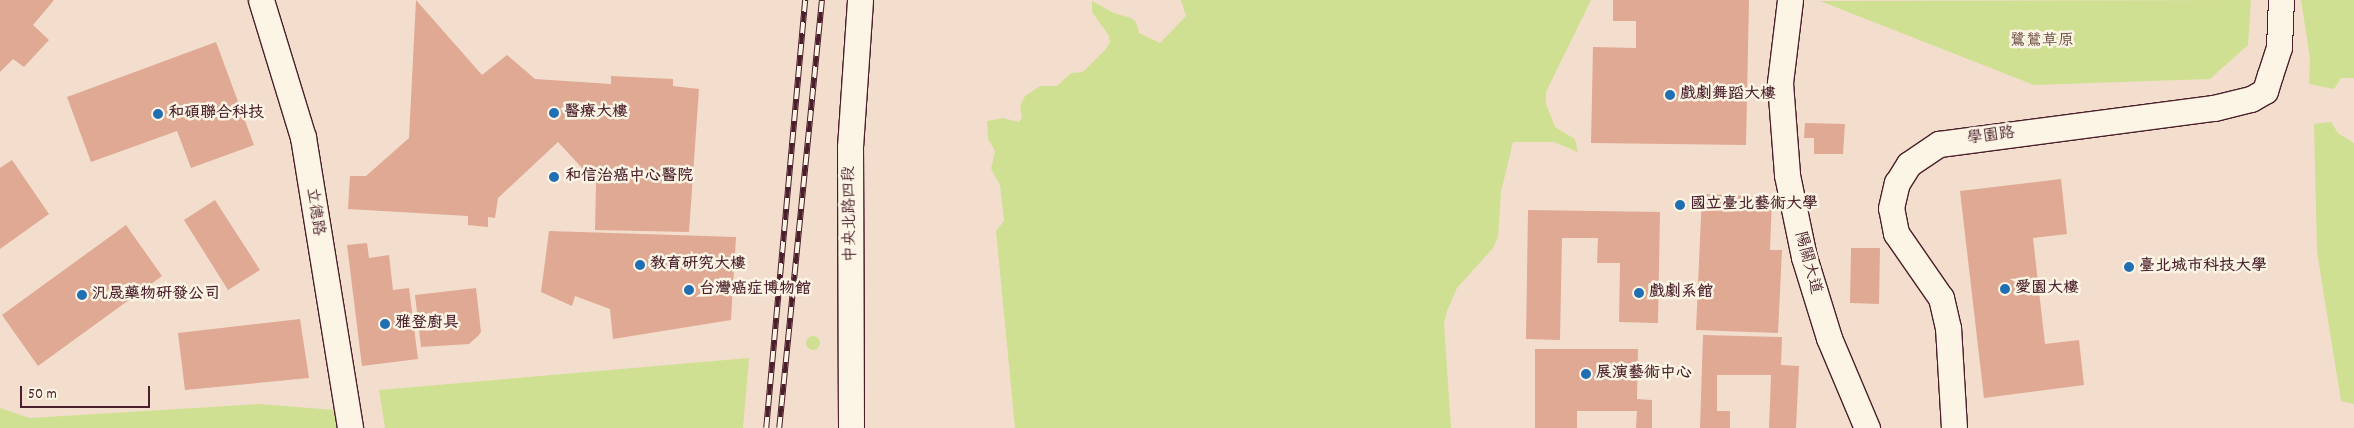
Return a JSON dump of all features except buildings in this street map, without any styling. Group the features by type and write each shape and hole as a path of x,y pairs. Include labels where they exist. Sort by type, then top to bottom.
{"street":[{"name":"立德路","path":"261,0 303,137 350,428"},
{"name":"中央北路四段","path":"851,428 850,148 860,0"},
{"name":"陽關大道","path":"1790,0 1780,83 1787,175 1809,275 1829,338 1867,428"},
{"name":"學園路","path":"1954,428 1948,328 1941,298 1896,233 1891,208 1896,183 1909,164 1939,144 2214,108 2251,99 2265,91 2279,47 2281,0"}],"green space":[{"path":"1181,0 1591,0 1546,92 1546,104 1555,127 1575,139 1578,152 1554,142 1513,142 1501,192 1498,237 1493,248 1457,288 1447,311 1444,323 1451,428 1015,428 996,231 1004,221 1000,185 991,169 995,151 988,139 987,121 1003,118 1019,122 1022,118 1020,106 1025,96 1040,86 1057,86 1071,73 1083,72 1105,50 1110,42 1109,36 1092,12 1092,1 1114,13 1131,18 1136,22 1139,33 1160,43 1186,16"},
{"name":"鷺鷥草原","path":"2251,0 2248,45 2210,79 2034,85 1820,1"},
{"path":"2301,0 2354,0 2354,78 2341,78 2334,89 2309,84 2310,59"},
{"path":"2331,122 2338,133 2354,143 2354,404 2341,401 2317,252 2314,124"},
{"path":"810,336 816,336 820,343 816,350 810,350 806,346 806,340"},
{"path":"749,358 743,428 385,428 379,390"},
{"path":"259,404 335,410 339,428 0,428 0,408 30,418"}],"railway":[{"path":"766,428 805,0"},
{"path":"779,428 822,0"}],"place":[{"name":"戲劇舞蹈大樓","path":"1670,95"},
{"name":"醫療大樓","path":"554,113"},
{"name":"和碩聯合科技","path":"158,114"},
{"name":"和信治癌中心醫院","path":"554,177"},
{"name":"國立臺北藝術大學","path":"1680,205"},
{"name":"教育研究大樓","path":"640,265"},
{"name":"臺北城市科技大學","path":"2129,267"},
{"name":"愛園大樓","path":"2005,289"},
{"name":"台灣癌症博物館","path":"689,290"},
{"name":"戲劇系館","path":"1639,293"},
{"name":"汎晟藥物研發公司","path":"82,295"},
{"name":"雅登廚具","path":"385,324"},
{"name":"展演藝術中心","path":"1586,374"}]}
